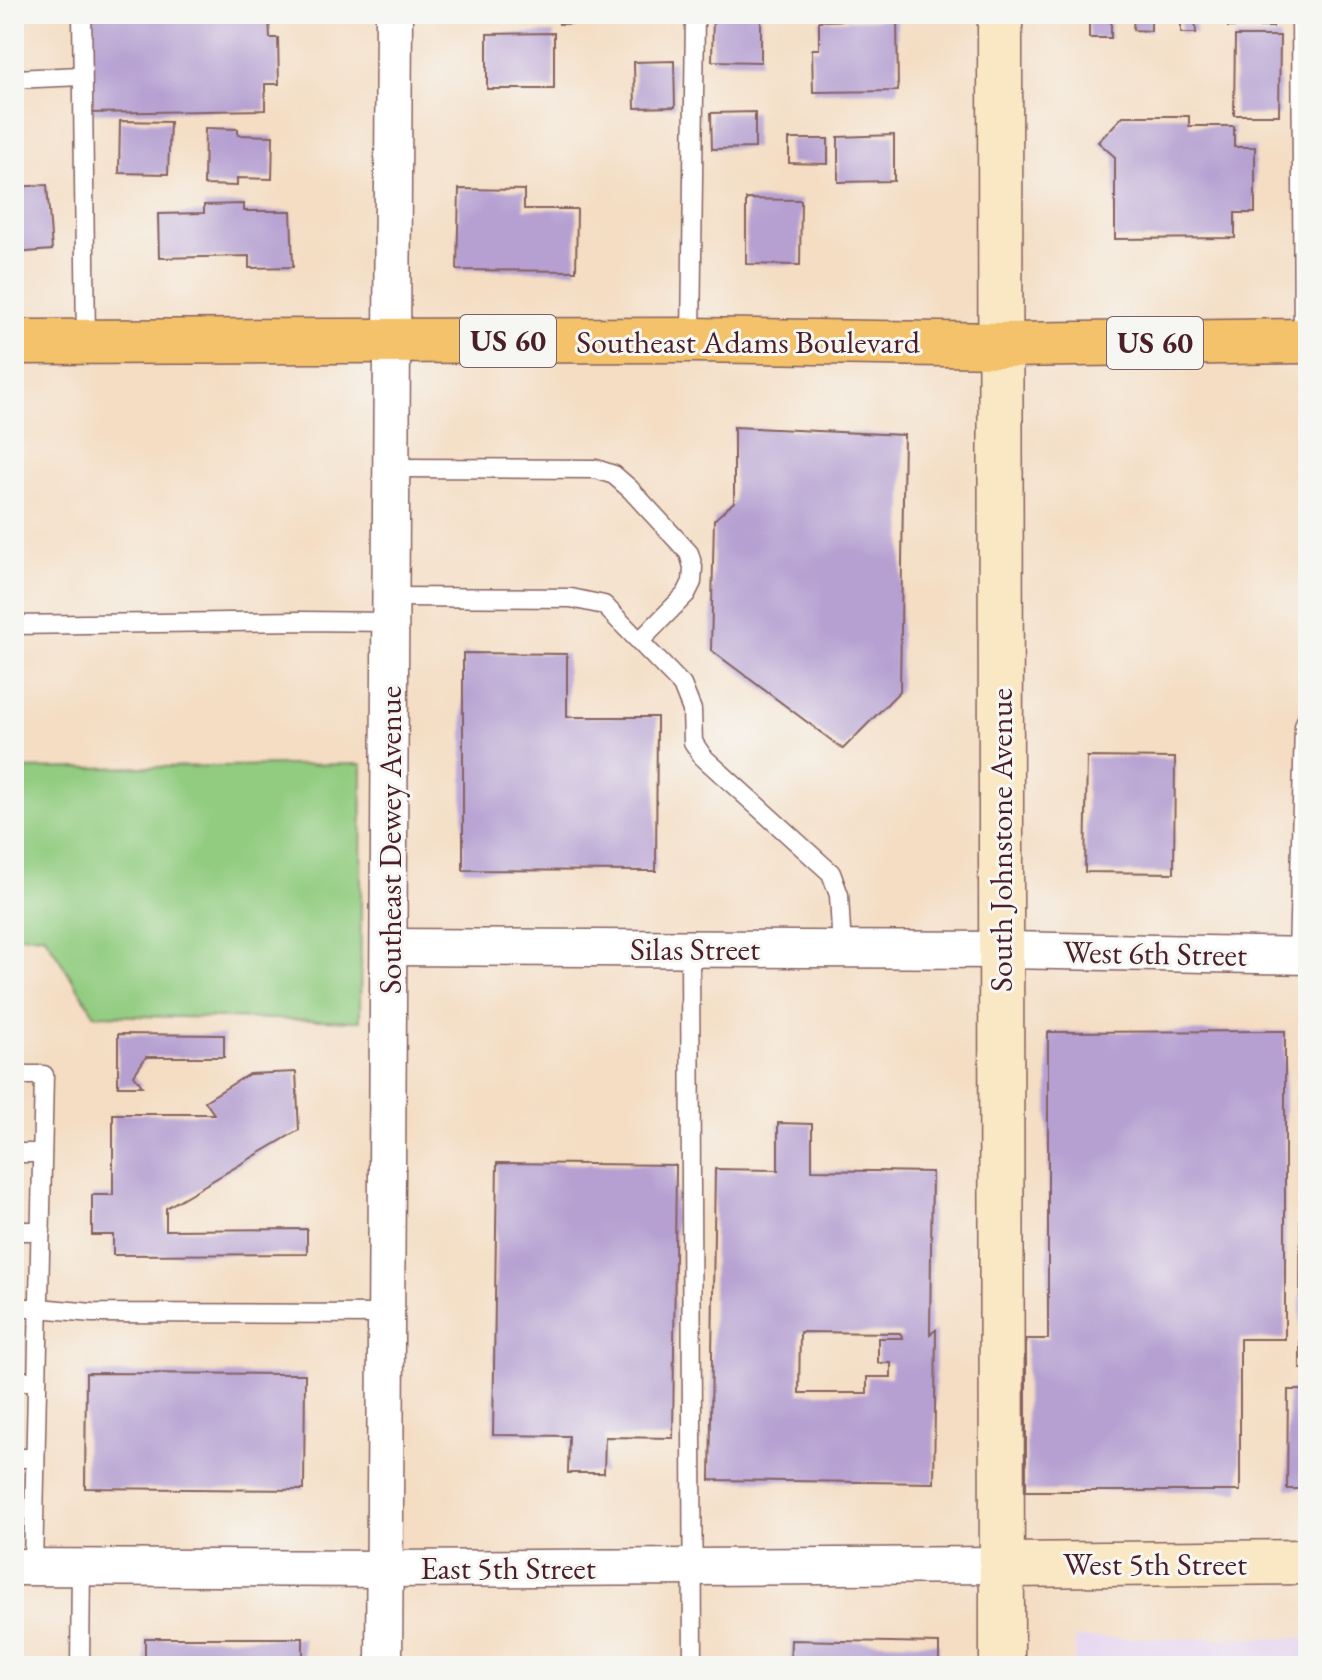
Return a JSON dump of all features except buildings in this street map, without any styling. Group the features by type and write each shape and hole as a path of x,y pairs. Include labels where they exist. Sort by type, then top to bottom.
{"main road":[{"name":"Southeast Adams Boulevard","path":"14,342 691,340 1002,345"},
{"name":"US 60","path":"1002,345 1305,341"}],"street":[{"name":"Southeast Dewey Avenue","path":"384,1666 394,14"},
{"name":"South Johnstone Avenue","path":"1000,14 1002,1666"},
{"name":"Silas Street","path":"389,947 1001,950"},
{"name":"West 6th Street","path":"1001,950 1303,956"},
{"name":"West 5th Street","path":"1002,1565 1308,1562"},
{"name":"East 5th Street","path":"23,1567 384,1569 1002,1565"}],"lane":[{"path":"82,14 86,342"},
{"path":"691,340 695,14"},
{"path":"1301,14 1305,341"},
{"path":"14,79 82,76"},
{"path":"392,468 596,469 614,475 689,553 693,567 692,582 686,594 640,641"},
{"path":"14,625 302,621 392,609 571,598 604,605 682,685 692,710 693,742 703,757 831,873 839,895 842,950"},
{"path":"1303,956 1304,726 1308,715"},
{"path":"690,948 693,1666"},
{"path":"14,1075 44,1075 35,1458 23,1567"},
{"path":"14,1153 42,1153"},
{"path":"14,1231 41,1231"},
{"path":"14,1308 92,1313 386,1314"},
{"path":"14,1381 37,1381"},
{"path":"14,1458 35,1458"},
{"path":"80,1666 81,1567"}],"shaded area":[{"path":"1075,1638 1308,1638 1308,1666 1075,1666"}],"green space":[{"path":"362,764 360,1021 95,1015 44,935 14,936 14,769"}]}
